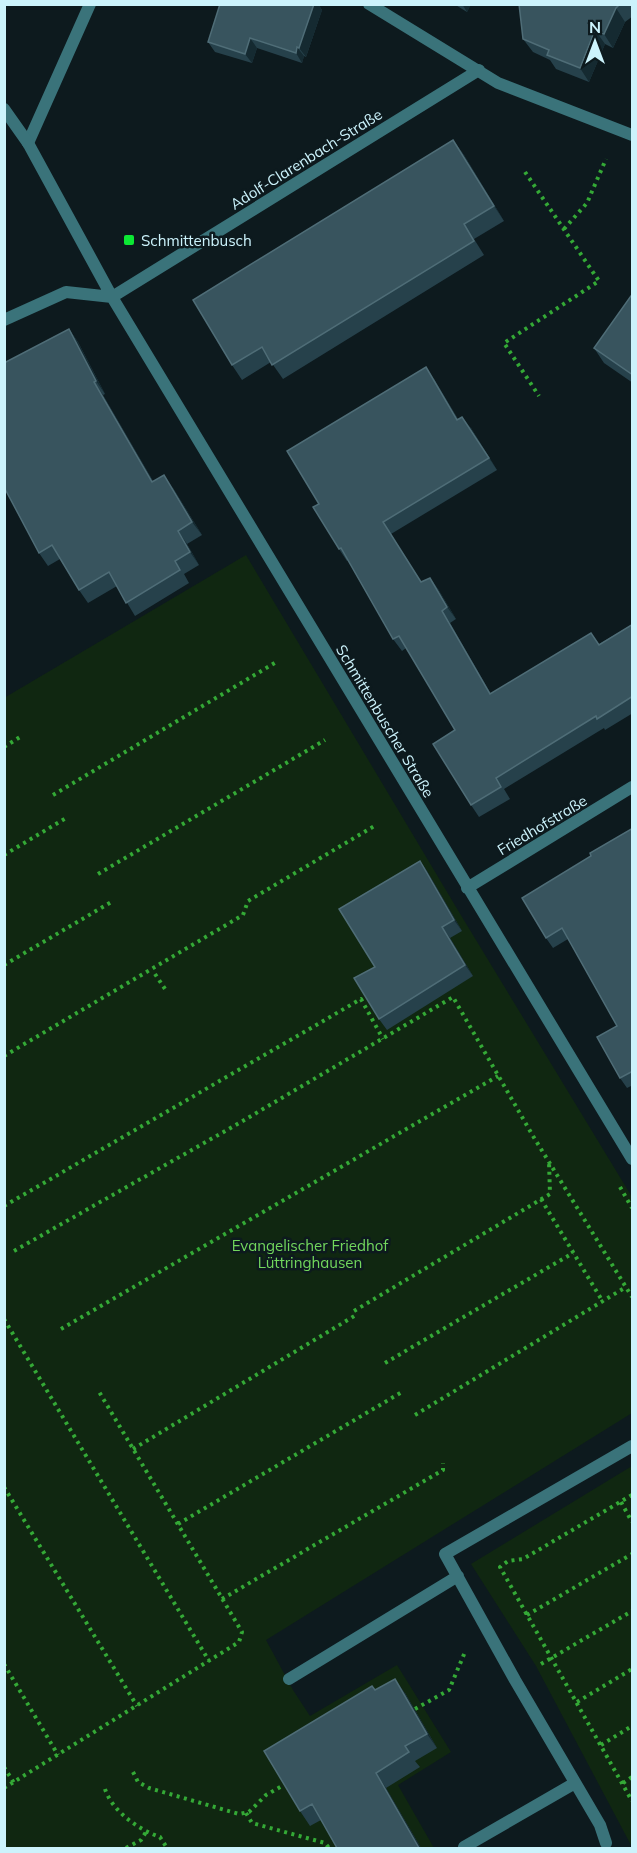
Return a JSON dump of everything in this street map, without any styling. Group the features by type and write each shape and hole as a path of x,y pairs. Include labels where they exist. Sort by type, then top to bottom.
{"street":[{"path":"28,143 90,4"},
{"path":"369,4 498,83 633,135"},
{"name":"Adolf-Clarenbach-Straße","path":"112,297 479,70"},
{"name":"Schmittenbuscher Straße","path":"4,109 28,143 112,297 467,888 633,1159"},
{"path":"4,320 66,292 112,297"},
{"name":"Friedhofstraße","path":"467,888 633,787"},
{"path":"606,1843 600,1825 445,1554 633,1446"},
{"path":"289,1679 458,1576"},
{"path":"464,1847 575,1783"}],"path":[{"path":"564,229 587,203 619,129"},
{"path":"525,172 599,281 504,343 539,396"},
{"path":"53,795 278,662"},
{"path":"4,747 20,737"},
{"path":"98,874 325,740"},
{"path":"4,855 66,818"},
{"path":"4,1056 243,915 248,901 376,825"},
{"path":"4,965 113,901"},
{"path":"155,974 167,992"},
{"path":"14,1251 453,997 498,1076 633,1298"},
{"path":"4,1206 361,999 382,1039"},
{"path":"61,1329 498,1076"},
{"path":"133,1449 550,1194 549,1161"},
{"path":"541,1199 603,1302"},
{"path":"385,1363 573,1253"},
{"path":"415,1415 626,1287"},
{"path":"4,1319 209,1661"},
{"path":"4,1788 239,1642 242,1632 98,1390"},
{"path":"178,1524 402,1392"},
{"path":"222,1599 443,1470 443,1462"},
{"path":"4,1487 137,1706"},
{"path":"633,1495 523,1559 508,1561 500,1567 633,1801"},
{"path":"621,1502 633,1522"},
{"path":"527,1615 633,1554"},
{"path":"515,1680 633,1611"},
{"path":"415,1709 449,1690 469,1641 488,1631"},
{"path":"4,1664 58,1755"},
{"path":"577,1702 633,1669"},
{"path":"601,1744 633,1726"},
{"path":"4,1767 14,1782"},
{"path":"133,1772 138,1782 149,1788 238,1814 249,1812 266,1795 282,1786"},
{"path":"622,1783 633,1777"},
{"path":"105,1790 109,1802 146,1832 160,1837 166,1848"},
{"path":"245,1812 252,1823 325,1843 328,1848"},
{"path":"126,1848 141,1840 146,1832"}],"green space":[{"name":"Evangelischer Friedhof Lüttringhausen","path":"246,555 632,1197 632,1413 266,1640 310,1716 397,1665 451,1752 398,1785 434,1848 5,1848 4,698"},
{"path":"632,1466 632,1847 536,1666 471,1564"}],"building":[{"path":"220,4 314,4 296,53 250,38 245,54 208,42"},
{"path":"519,4 620,4 604,34 595,30 580,68 547,55 549,50 523,39"},
{"path":"453,140 494,206 464,224 474,241 272,365 262,347 232,365 193,300"},
{"path":"633,293 633,375 594,348"},
{"path":"69,329 96,381 94,382 152,482 164,475 192,522 178,531 190,552 175,561 180,570 126,603 109,572 79,590 52,545 39,553 4,487 4,363"},
{"path":"426,367 457,420 462,417 489,458 383,522 421,582 430,578 447,607 442,611 490,694 591,633 599,645 633,624 633,696 597,719 596,716 496,778 501,787 471,805 433,744 455,730 399,636 393,639 341,548 339,549 313,507 319,504 287,451"},
{"path":"633,828 633,1071 620,1078 597,1037 617,1026 562,928 546,938 522,898"},
{"path":"420,861 454,920 442,927 465,965 379,1019 354,978 375,967 339,909"},
{"path":"395,1679 427,1734 405,1746 409,1752 376,1773 419,1848 337,1848 312,1804 300,1811 264,1751 372,1686 375,1690"}],"place":[{"name":"Schmittenbusch","path":"129,240"}]}
